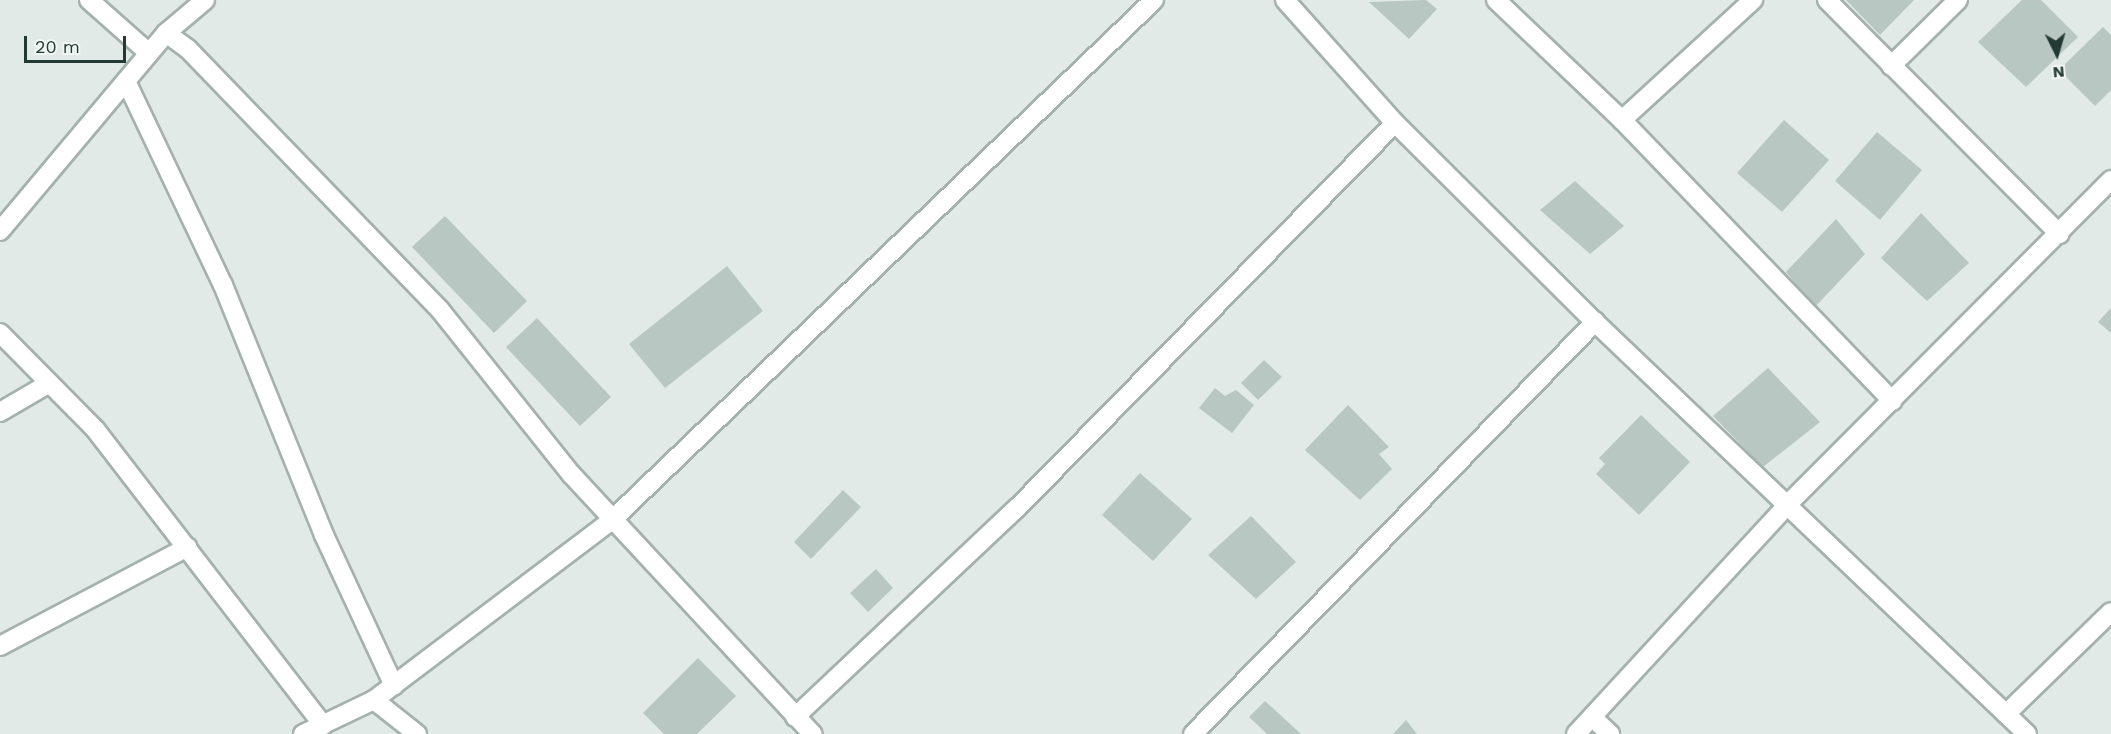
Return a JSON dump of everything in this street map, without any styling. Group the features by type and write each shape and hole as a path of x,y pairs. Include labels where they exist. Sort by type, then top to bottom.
{"street":[{"path":"88,0 149,53"},
{"path":"0,231 166,33 205,0"},
{"path":"303,734 374,700 612,520 1154,0"},
{"path":"1285,0 1395,123 1595,322 2027,734"},
{"path":"1496,0 1622,120 1892,401"},
{"path":"1622,120 1753,0"},
{"path":"1827,0 2060,234"},
{"path":"1891,66 1958,0"},
{"path":"166,33 188,49 440,310 612,520 813,734"},
{"path":"126,81 223,285 324,535 394,686"},
{"path":"795,717 1018,507 1395,123"},
{"path":"1576,734 1787,505 2060,234 2111,180"},
{"path":"1193,734 1595,322"},
{"path":"0,333 95,429 323,725"},
{"path":"0,412 48,384"},
{"path":"0,646 188,547"},
{"path":"2006,714 2111,612"},
{"path":"374,700 417,734"},
{"path":"1592,717 1610,734"}],"building":[{"path":"1426,0 1437,9 1409,39 1369,2"},
{"path":"1846,0 1914,0 1880,35"},
{"path":"2022,0 2041,0 2078,37 2026,87 1978,42"},
{"path":"2103,27 2111,35 2111,90 2095,106 2059,70"},
{"path":"1784,120 1829,160 1782,212 1737,173"},
{"path":"1877,132 1922,170 1880,220 1835,181"},
{"path":"1575,181 1624,226 1590,254 1540,210"},
{"path":"1921,213 1969,263 1927,301 1881,258"},
{"path":"445,216 527,301 494,333 412,247"},
{"path":"1836,219 1865,254 1815,307 1786,272"},
{"path":"727,266 763,311 665,388 629,344"},
{"path":"2111,308 2111,333 2098,322"},
{"path":"537,318 611,397 580,426 506,347"},
{"path":"1264,360 1282,377 1258,400 1241,383"},
{"path":"1768,368 1820,422 1763,467 1713,416"},
{"path":"1215,388 1225,396 1236,390 1254,405 1232,433 1199,408"},
{"path":"1348,405 1389,447 1379,454 1392,469 1360,500 1305,450"},
{"path":"1641,415 1690,462 1639,515 1596,474 1605,464 1599,458"},
{"path":"1140,473 1192,519 1153,561 1102,515"},
{"path":"843,490 861,507 811,559 794,542"},
{"path":"1251,516 1296,562 1256,599 1208,555"},
{"path":"876,569 893,588 868,612 850,593"},
{"path":"698,658 736,696 697,734 664,734 643,713"},
{"path":"1265,701 1301,734 1267,734 1249,717"},
{"path":"1406,720 1417,734 1393,734"}]}
